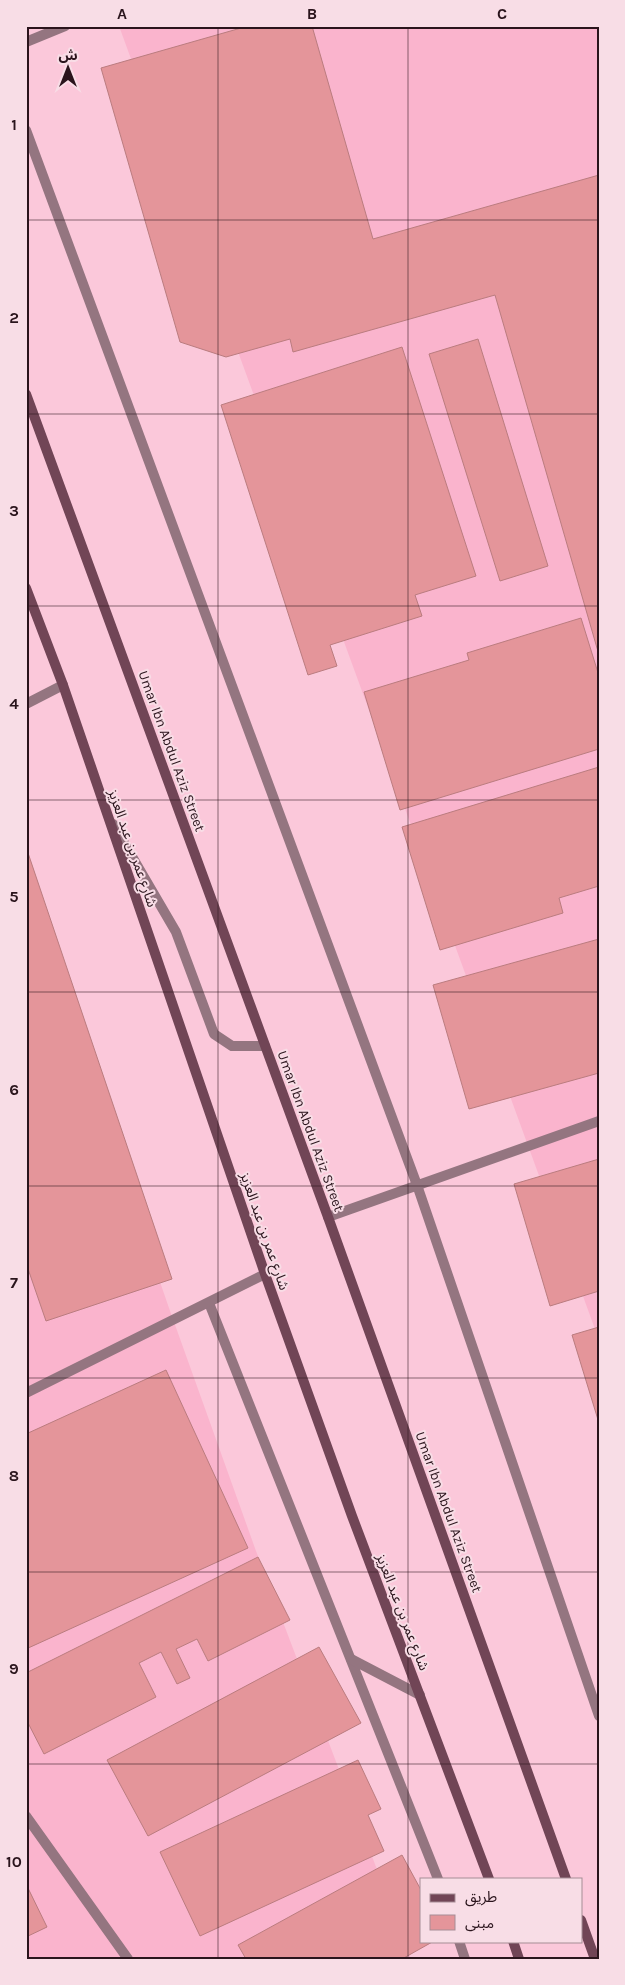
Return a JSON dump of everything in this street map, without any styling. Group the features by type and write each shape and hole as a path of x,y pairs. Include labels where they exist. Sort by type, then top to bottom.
{"main road":[{"name":"Umar Ibn Abdul Aziz Street","path":"26,394 328,1217 566,1878"},
{"name":"شارع عمر بن عبد العزيز","path":"26,588 62,686 265,1274 352,1516 489,1878"},
{"path":"582,1923 595,1959"},
{"path":"513,1942 519,1959"}],"street":[{"path":"26,42 65,26"},
{"path":"26,130 418,1185 599,1716"},
{"path":"26,704 62,686"},
{"path":"105,810 176,932 214,1034 232,1046 265,1046"},
{"path":"328,1217 599,1121"},
{"path":"26,1393 265,1274"},
{"path":"209,1302 438,1878"},
{"path":"351,1659 420,1695"},
{"path":"26,1816 127,1958"},
{"path":"459,1942 465,1959"}],"shaded area":[{"path":"119,26 599,26 599,1340 465,973"},
{"path":"26,894 169,1308 256,1551 411,1959 26,1959"}],"building":[{"path":"248,26 312,26 373,239 599,175 599,655 495,295 293,352 290,339 226,357 180,342 101,68"},
{"path":"478,339 548,566 500,581 429,354"},
{"path":"402,347 476,576 415,595 422,616 330,645 337,666 308,675 221,405"},
{"path":"581,618 599,676 599,749 400,810 364,692 469,660 467,653"},
{"path":"599,767 599,886 559,898 563,913 440,950 402,827"},
{"path":"26,847 172,1279 46,1321 26,1263"},
{"path":"599,939 599,1073 469,1109 433,985"},
{"path":"599,1159 599,1291 550,1306 514,1184"},
{"path":"599,1327 599,1423 572,1335"},
{"path":"166,1370 248,1548 26,1649 26,1434"},
{"path":"258,1557 290,1620 208,1661 197,1639 176,1649 190,1678 177,1684 161,1652 139,1663 156,1697 44,1754 26,1719 26,1673"},
{"path":"319,1647 361,1723 148,1836 107,1760"},
{"path":"358,1760 381,1809 368,1815 384,1851 200,1936 160,1852"},
{"path":"402,1855 420,1888 420,1942 432,1942 402,1959 246,1959 238,1945"},
{"path":"26,1884 47,1927 26,1937"}]}
